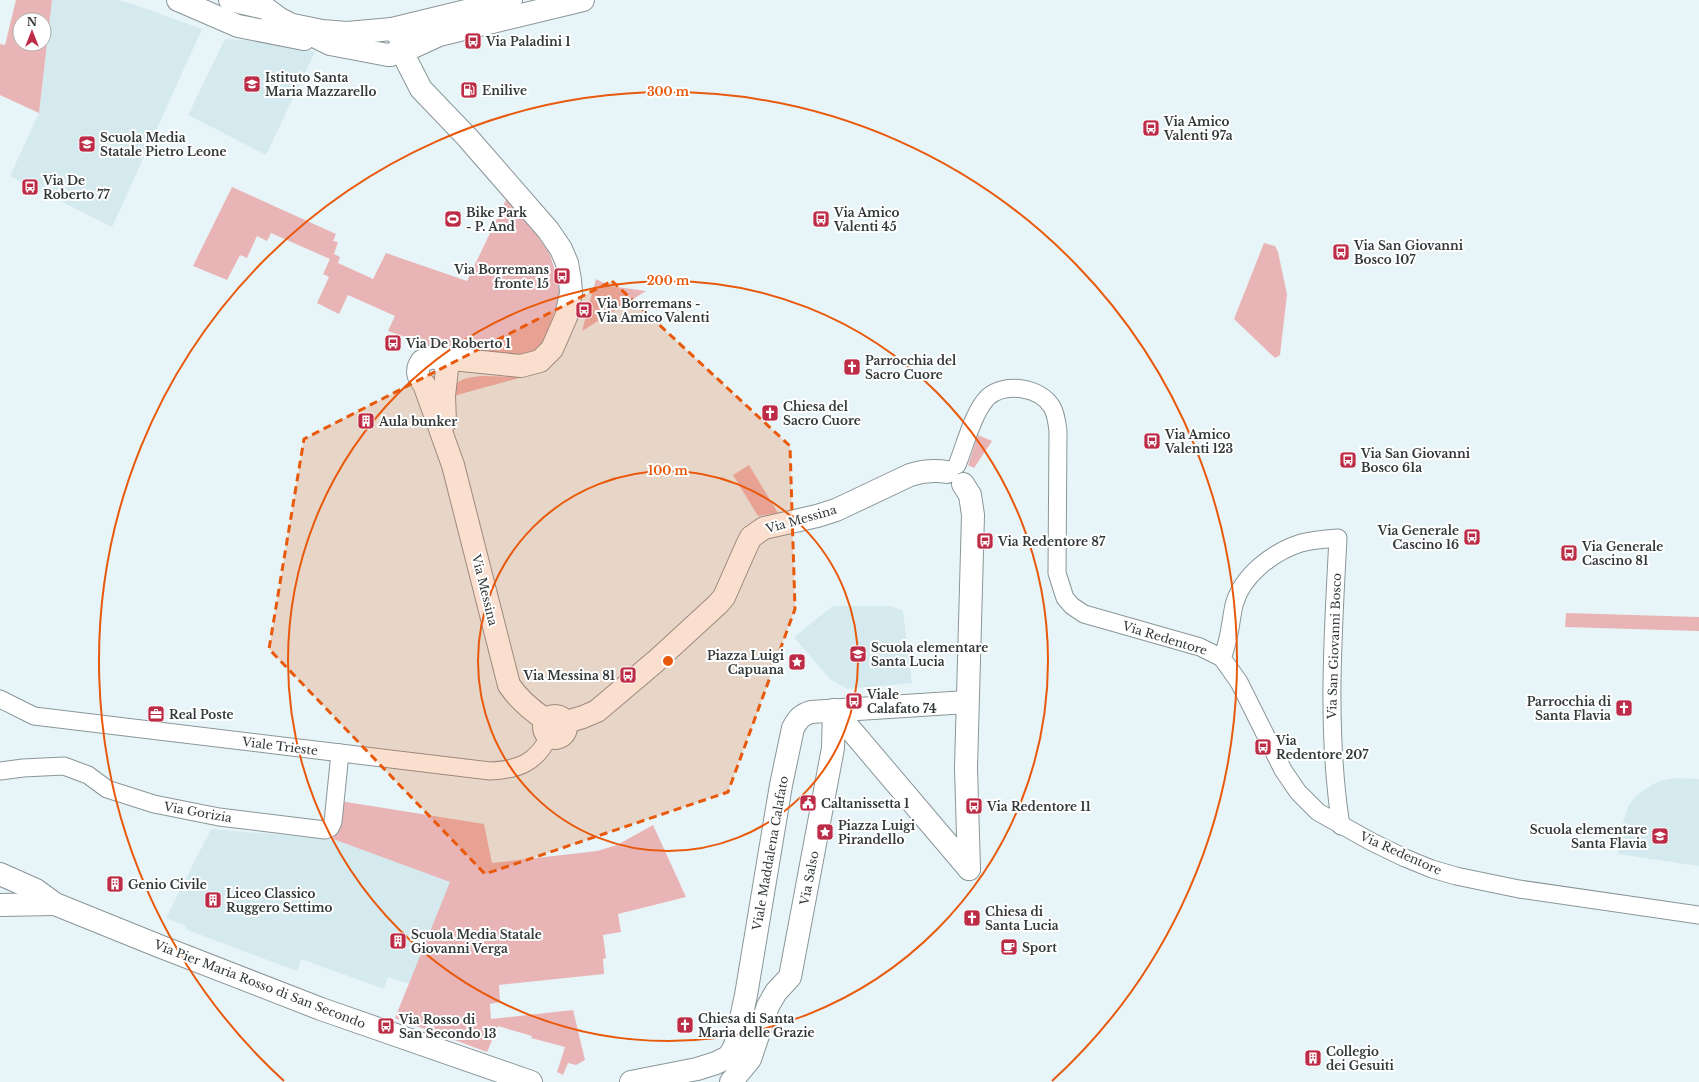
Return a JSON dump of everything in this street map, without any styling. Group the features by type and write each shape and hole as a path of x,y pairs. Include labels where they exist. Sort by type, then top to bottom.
{"main road":[{"path":"288,24 322,31 347,33 391,46 511,0"},
{"path":"183,2 238,26 330,44 391,46 583,0"},
{"path":"183,2 224,10 245,2 330,44"},
{"name":"Via Messina","path":"391,46 420,89 467,137 539,217 553,237 567,263 570,280 569,303 566,317 552,349 540,361 521,366 493,364 438,374 444,406 447,445 509,685 528,707 554,726 584,717 597,711 656,661 718,604 726,592 751,537 764,528 817,516 836,510 915,473 934,470 956,474"},
{"path":"834,710 969,869 966,768 973,515 970,495 956,474"},
{"name":"Viale Maddalena Calafato","path":"631,1082 697,1069 716,1063 728,1057 733,1050 738,1036 746,995 781,785 793,728 798,720 804,714 834,710 967,702"},
{"name":"Via Salso","path":"731,1082 750,1059 768,1006 776,992 790,977 833,748 834,710"},
{"name":"Via Pier Maria Rosso di San Secondo","path":"0,874 36,890 54,904 320,1009 532,1082"},
{"path":"0,905 54,904"}],"street":[{"name":"Via Redentore","path":"956,474 972,424 988,397 1010,388 1033,393 1042,398 1051,405 1056,416 1058,431 1057,573 1065,598 1072,606 1084,614 1200,647 1222,658 1239,682 1283,770 1298,792 1318,812 1341,826 1405,858 1432,869 1456,876 1519,889 1699,915"},
{"name":"Via San Giovanni Bosco","path":"1222,658 1230,638 1234,604 1242,587 1252,574 1269,559 1301,543 1319,539 1338,538 1331,673 1333,756 1336,795 1341,826"},
{"name":"Viale Trieste","path":"0,699 34,716 490,772 517,768 531,761 540,752 554,726"},
{"name":"Via Gorizia","path":"0,772 24,768 70,767 88,775 107,789 154,804 219,817 325,830 330,828 333,822 340,753"}],"highlighted area":[{"path":"612,281 790,446 795,609 728,792 485,874 269,649 304,439"}],"shaded area":[{"path":"16,0 52,0 51,12 13,12"},
{"name":"Scuola Media Statale Pietro Leone","path":"52,0 116,0 133,4 202,29 112,227 10,176 39,113 46,52 52,52 52,12 51,12"},
{"path":"12,16 12,52 46,52 39,113 0,95 0,44 5,45"},
{"name":"Istituto Santa Maria Mazzarello","path":"225,39 282,42 315,52 266,155 188,115"},
{"path":"232,187 336,234 333,241 338,242 334,254 340,257 338,263 373,279 386,253 467,281 506,200 509,197 549,252 557,276 560,296 544,342 535,351 521,355 436,348 388,331 395,316 348,295 339,314 317,303 329,277 323,274 330,259 271,233 267,241 257,236 247,258 240,255 227,280 193,266"},
{"path":"1264,243 1275,246 1278,252 1287,294 1280,355 1275,358 1234,319"},
{"path":"596,279 610,286 646,291 582,331"},
{"path":"483,376 523,377 446,398 460,381"},
{"path":"978,435 992,441 974,468 968,465"},
{"path":"749,465 778,513 758,516 733,475"},
{"name":"Scuola elementare Santa Lucia","path":"833,606 891,606 903,611 912,683 847,689 830,679 794,637"},
{"path":"1566,613 1699,617 1699,631 1565,627"},
{"name":"Scuola elementare Santa Flavia","path":"1675,778 1699,779 1699,866 1618,854 1624,818 1629,805 1637,795 1653,784 1663,780"},
{"path":"340,801 484,824 492,863 597,851 617,845 653,825 686,897 618,914 621,932 603,935 606,958 603,959 604,974 499,985 500,1002 490,1004 491,1019 573,1010 585,1060 576,1065 568,1063 563,1075 557,1072 565,1047 531,1038 532,1036 498,1026 487,1052 395,1018 450,882 333,839"},
{"path":"211,829 333,839 451,882 409,984 388,977 384,989 301,959 297,971 185,929 186,926 166,918"}],"place":[{"name":"Via Paladini 1","path":"473,41"},
{"name":"Istituto Santa Maria Mazzarello","path":"252,84"},
{"name":"Enilive","path":"469,90"},
{"name":"Via Amico Valenti 97a","path":"1151,128"},
{"name":"Scuola Media Statale Pietro Leone","path":"87,144"},
{"name":"Via De Roberto 77","path":"30,187"},
{"name":"Bike Park - P. And","path":"453,219"},
{"name":"Via Amico Valenti 45","path":"821,219"},
{"name":"Via San Giovanni Bosco 107","path":"1341,252"},
{"name":"Via Borremans fronte 15","path":"562,276"},
{"name":"Via Borremans - Via Amico Valenti","path":"584,310"},
{"name":"Via De Roberto 1","path":"393,343"},
{"name":"Parrocchia del Sacro Cuore","path":"852,367"},
{"name":"Chiesa del Sacro Cuore","path":"770,413"},
{"name":"Aula bunker","path":"366,421"},
{"name":"Via Amico Valenti 123","path":"1152,441"},
{"name":"Via San Giovanni Bosco 61a","path":"1348,460"},
{"name":"Via Generale Cascino 16","path":"1472,537"},
{"name":"Via Redentore 87","path":"985,541"},
{"name":"Via Generale Cascino 81","path":"1569,553"},
{"name":"Scuola elementare Santa Lucia","path":"858,654"},
{"name":"Piazza Luigi Capuana","path":"797,662"},
{"name":"Via Messina 81","path":"628,675"},
{"name":"Viale Calafato 74","path":"854,701"},
{"name":"Parrocchia di Santa Flavia","path":"1624,708"},
{"name":"Real Poste","path":"156,714"},
{"name":"Via Redentore 207","path":"1263,747"},
{"name":"Caltanissetta 1","path":"808,803"},
{"name":"Via Redentore 11","path":"974,806"},
{"name":"Piazza Luigi Pirandello","path":"825,832"},
{"name":"Scuola elementare Santa Flavia","path":"1660,836"},
{"name":"Genio Civile","path":"115,884"},
{"name":"Liceo Classico Ruggero Settimo","path":"213,900"},
{"name":"Chiesa di Santa Lucia","path":"972,918"},
{"name":"Scuola Media Statale Giovanni Verga","path":"398,941"},
{"name":"Sport","path":"1009,947"},
{"name":"Chiesa di Santa Maria delle Grazie","path":"685,1025"},
{"name":"Via Rosso di San Secondo 13","path":"386,1026"},
{"name":"Collegio dei Gesuiti","path":"1313,1058"}]}
